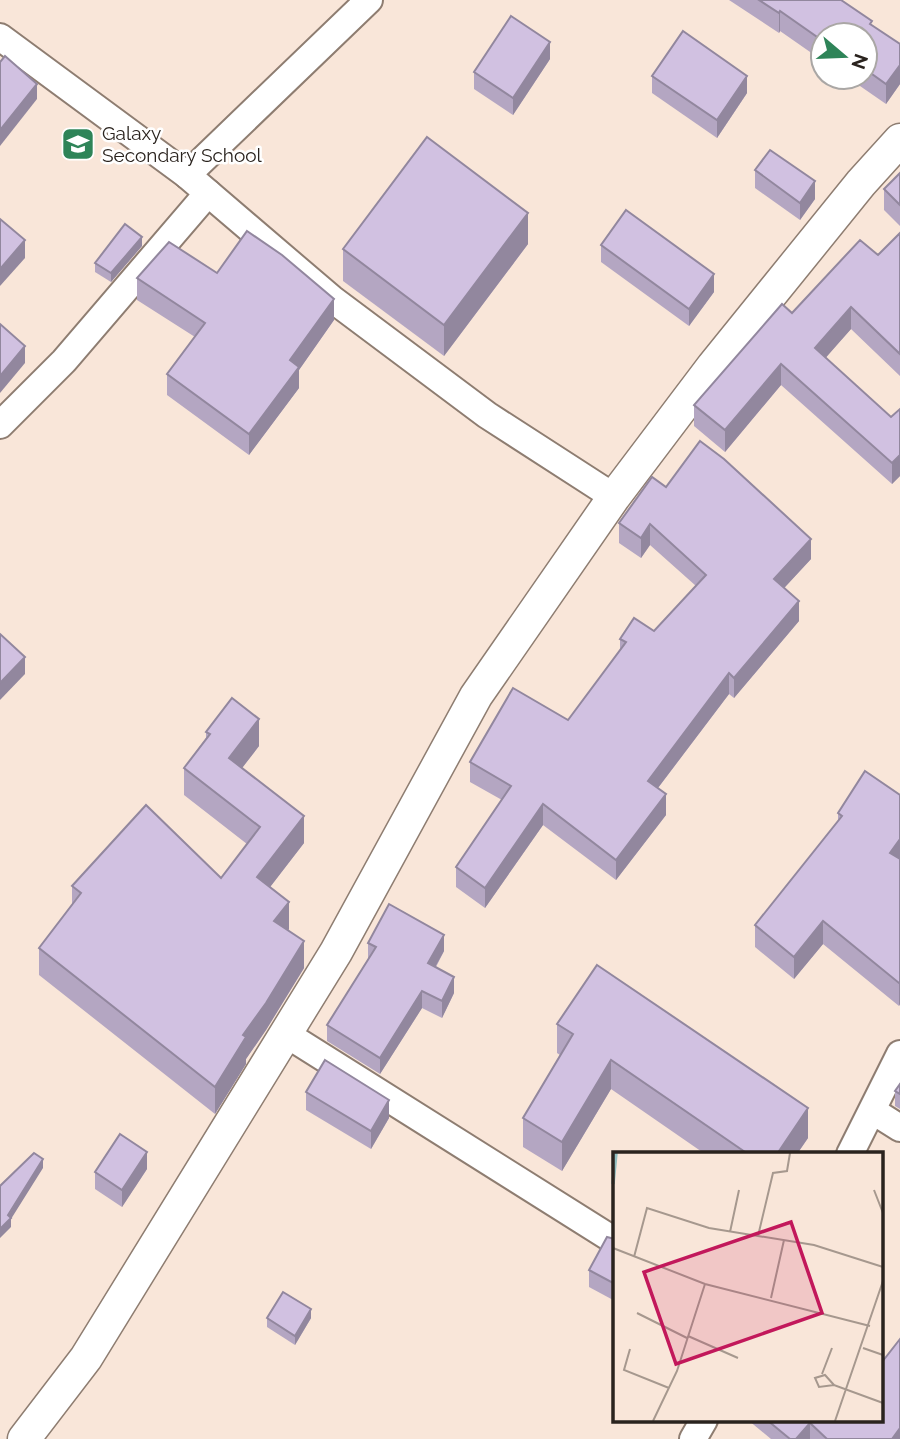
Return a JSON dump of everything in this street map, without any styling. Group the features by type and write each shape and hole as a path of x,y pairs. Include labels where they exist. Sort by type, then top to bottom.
{"street":[{"path":"187,175 369,0"},
{"path":"0,37 187,175 332,299 487,415 614,497"},
{"path":"24,1439 86,1358 336,952 476,696 614,497 730,345 861,183 900,140"},
{"path":"0,425 64,361 208,193"},
{"path":"286,1034 613,1240"},
{"path":"851,1152 900,1054"},
{"path":"873,1111 900,1128"},
{"path":"693,1439 703,1422"}],"building":[{"path":"759,0 841,0 872,21 809,21 809,31 780,11 779,13"},
{"path":"511,16 550,42 513,98 474,72"},
{"path":"879,30 900,44 900,65 886,84 879,79"},
{"path":"683,31 747,76 717,120 652,76"},
{"path":"5,56 37,84 0,130 0,62"},
{"path":"427,137 528,213 444,325 343,249"},
{"path":"770,150 815,181 800,203 755,170"},
{"path":"900,173 900,205 884,189"},
{"path":"626,210 714,274 689,309 601,245"},
{"path":"0,219 25,240 0,269"},
{"path":"125,224 142,237 111,273 95,263"},
{"path":"247,231 282,255 334,299 290,360 299,367 249,434 167,374 205,323 137,278 169,242 217,273"},
{"path":"900,233 900,354 851,307 815,348 891,417 900,409 900,455 892,463 781,364 725,430 694,405 782,304 792,313 860,240 878,255"},
{"path":"0,324 25,346 0,376"},
{"path":"700,441 724,459 811,539 774,579 799,601 734,678 729,673 648,781 666,794 616,860 543,804 485,888 456,867 511,786 470,762 513,688 568,720 626,642 620,639 634,618 654,631 706,575 650,524 641,538 619,523 652,477 666,487"},
{"path":"0,634 25,657 0,683"},
{"path":"232,698 259,719 229,758 304,816 257,877 289,902 274,921 304,941 243,1035 246,1037 215,1087 39,948 81,893 72,886 146,805 221,878 260,827 184,768 210,734 206,732"},
{"path":"865,771 900,795 900,839 890,853 900,859 899,983 823,921 794,957 755,925 842,816 838,813"},
{"path":"389,904 444,935 428,963 454,977 442,1001 422,991 380,1058 327,1025 376,947 368,943"},
{"path":"597,965 808,1108 778,1152 745,1152 611,1060 562,1142 523,1118 573,1034 557,1024"},
{"path":"325,1060 389,1100 371,1131 306,1092"},
{"path":"120,1134 147,1152 122,1190 95,1172"},
{"path":"34,1153 43,1159 8,1215 11,1218 0,1229 0,1186"},
{"path":"607,1237 613,1238 613,1283 589,1270"},
{"path":"283,1292 311,1309 295,1336 267,1318"},
{"path":"900,1339 900,1428 892,1439 827,1439 810,1423 796,1439 790,1439 769,1422 883,1422 883,1361"}],"place":[{"name":"Galaxy Secondary School","path":"78,144"}]}
